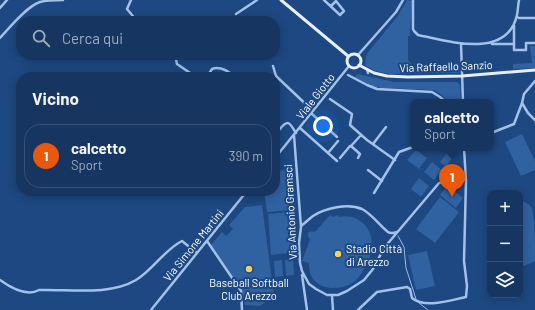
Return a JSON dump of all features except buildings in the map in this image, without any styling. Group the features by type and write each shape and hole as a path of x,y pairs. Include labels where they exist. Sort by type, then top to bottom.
{"main road":[{"path":"281,0 348,56"},
{"path":"353,53 358,55 361,59 359,65 353,68 349,66 346,62 348,56 353,53"},
{"name":"Via Raffaello Sanzio","path":"359,65 374,73 387,76 408,77 462,76 535,70"}],"street":[{"path":"0,8 7,0"},
{"path":"21,16 41,1 63,0"},
{"path":"131,0 127,9 133,16"},
{"path":"236,14 257,0"},
{"path":"324,0 340,15 344,11 336,1 331,6"},
{"path":"358,55 396,12 403,0"},
{"path":"413,0 413,29 418,35 462,44 514,44"},
{"path":"485,44 495,42 503,37 514,24 517,17 519,0"},
{"path":"517,17 535,18"},
{"path":"0,38 16,20"},
{"path":"514,24 514,50 526,50 526,43 535,43"},
{"path":"462,44 463,99"},
{"path":"176,60 177,64 189,72"},
{"path":"273,66 275,72"},
{"name":"Viale Giotto","path":"295,134 349,66"},
{"path":"210,72 212,69 216,68 228,72"},
{"path":"367,69 368,73"},
{"path":"348,75 372,88 383,90 432,92 443,99"},
{"path":"280,80 337,137"},
{"path":"494,132 514,124 524,94 535,81"},
{"path":"330,99 352,114 350,125 395,160"},
{"path":"522,103 528,113 535,120"},
{"path":"280,129 285,123 288,122 291,124 295,134 280,152"},
{"path":"373,144 386,127"},
{"path":"300,128 337,161"},
{"name":"Via Antonio Gramsci","path":"295,134 301,227 299,243 302,271 309,284 327,295 332,296"},
{"path":"340,158 361,135"},
{"path":"328,153 338,141"},
{"path":"351,146 360,154 358,158"},
{"path":"374,193 399,152 410,148"},
{"path":"358,310 377,292 407,287 410,289 412,298 419,302 437,304 466,297 467,286 464,261 466,186 464,180 464,151"},
{"path":"368,170 382,181"},
{"path":"333,310 332,296 347,291 364,280 373,269 380,252 438,183 464,180"},
{"name":"Via Simone Martini","path":"151,310 244,196"},
{"path":"301,227 314,216 324,211 346,206 362,209 373,217 389,233 394,233 399,230"},
{"path":"0,280 8,286 32,294 39,290 110,290 135,281 158,263 182,240 197,253"},
{"path":"206,241 241,291 242,310"},
{"path":"302,271 307,310"}],"shaded area":[{"path":"407,0 412,1 410,36 408,36 408,60 416,69 459,70 459,73 389,74 375,71 365,65 366,56 369,51 397,17"},
{"path":"530,46 535,46 535,68 513,69 513,64 532,63"},
{"path":"358,74 394,82 457,82 460,85 461,99 445,99 434,90 381,88 372,86 354,77"},
{"path":"522,134 535,161 535,170 521,176 505,142"},
{"path":"415,151 427,158 419,169 407,160"},
{"path":"448,151 454,155 446,167 440,162"},
{"path":"432,162 442,170 434,180 424,172"},
{"path":"291,170 294,210 267,212 265,196 280,196 280,171"},
{"path":"419,178 429,186 421,197 411,189"},
{"path":"447,186 463,198 456,208 440,195"},
{"path":"440,197 459,212 435,243 416,229"},
{"path":"523,201 527,203 532,209 535,261 524,266"},
{"name":"Baseball Softball Club Arezzo","path":"262,205 274,296 260,306 245,305 241,290 211,245 222,232 226,236 233,229 229,225 245,207"},
{"path":"295,211 297,252 271,255 268,214"},
{"name":"Stadio Città di Arezzo","path":"330,215 333,217 337,215 339,217 346,216 358,219 367,227 370,232 372,245 374,245 371,256 358,278 349,285 335,288 329,288 317,283 312,278 309,263 302,261 310,240 308,233 311,231 315,232"},
{"path":"427,251 435,286 416,290 408,255"},
{"path":"293,259 294,275 286,276 285,260"},
{"path":"282,260 283,276 275,277 274,261"}],"waterway":[{"path":"398,236 404,247 406,268 416,299"},
{"path":"419,303 428,310"}],"place":[{"name":"calcetto","path":"452,197"},
{"name":"Stadio Città di Arezzo","path":"338,254"},
{"name":"Baseball Softball Club Arezzo","path":"249,269"}]}
